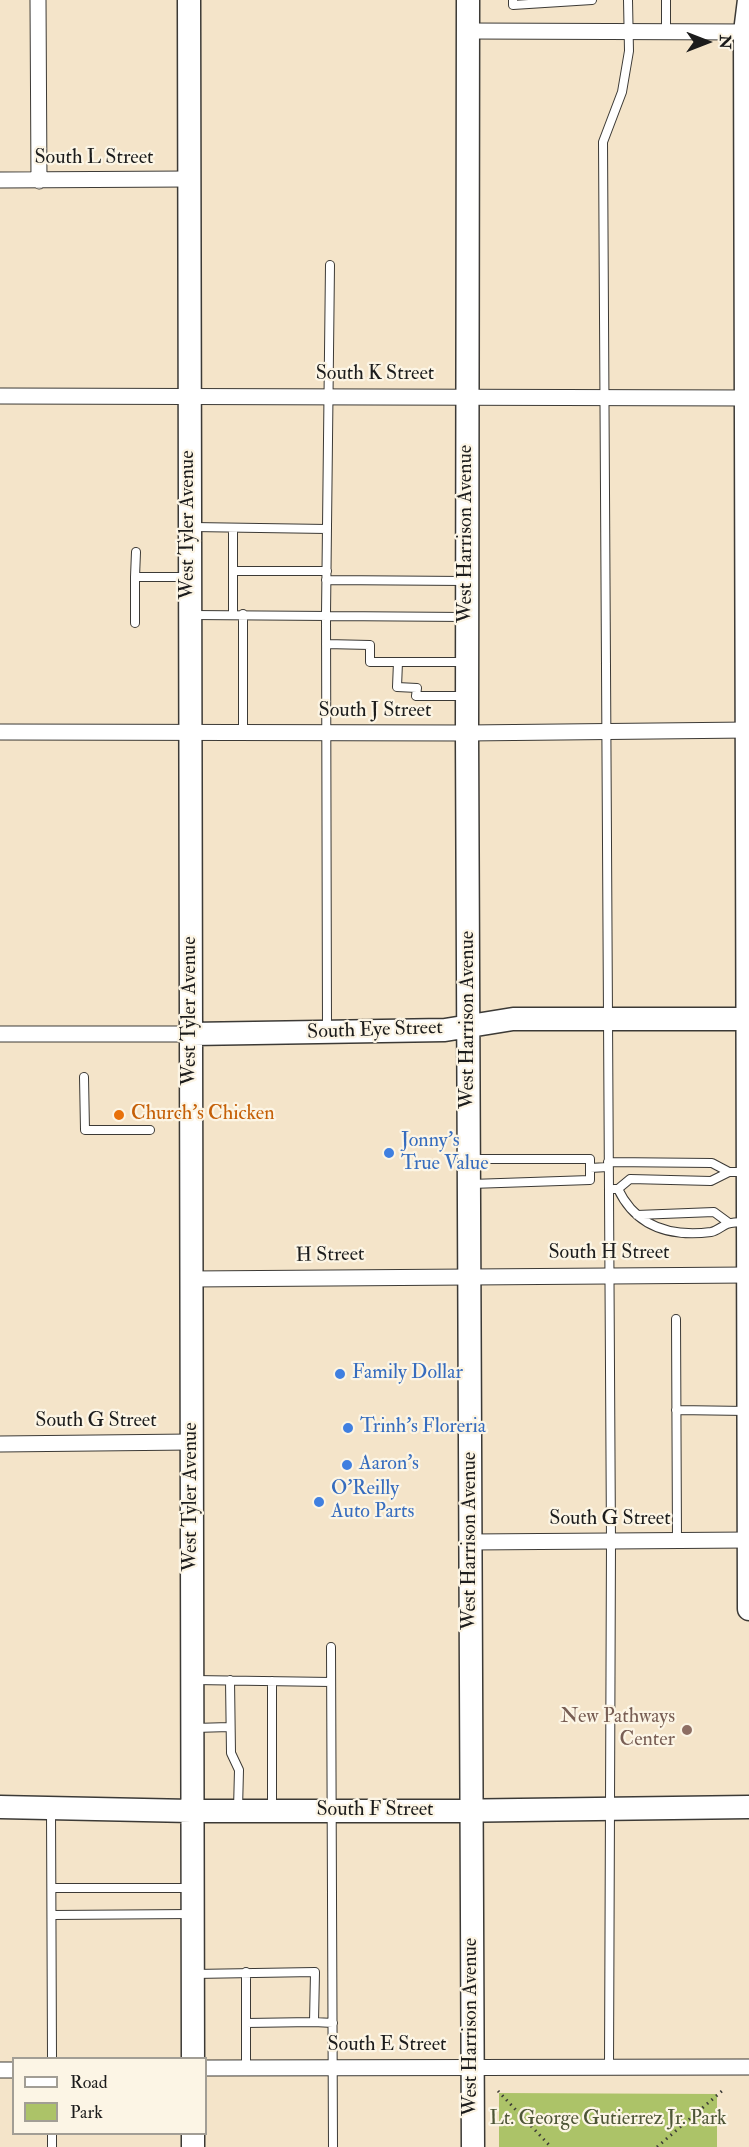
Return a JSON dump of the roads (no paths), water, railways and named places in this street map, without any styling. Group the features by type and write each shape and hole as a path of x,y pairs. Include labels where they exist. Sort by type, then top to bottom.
{"main road":[{"name":"West Tyler Avenue","path":"189,0 193,2057"},
{"name":"West Harrison Avenue","path":"468,0 467,733 473,2147"},
{"path":"749,0 748,1019 738,1172 738,1222 748,1275 749,1609"},
{"name":"South Eye Street","path":"191,1034 445,1030 513,1019 748,1019"},
{"name":"South F Street","path":"0,1807 330,1811 749,1807"}],"street":[{"path":"38,0 39,181"},
{"path":"468,31 748,30"},
{"name":"South L Street","path":"0,180 189,179"},
{"name":"South K Street","path":"0,396 748,398"},
{"name":"South J Street","path":"0,732 467,733 748,730"},
{"name":"South Eye Street","path":"0,1034 191,1034"},
{"name":"H Street","path":"191,1279 470,1275"},
{"name":"South H Street","path":"470,1275 748,1275"},
{"name":"South G Street","path":"0,1444 191,1442"},
{"name":"South G Street","path":"471,1542 749,1540"},
{"name":"South E Street","path":"207,2068 749,2067"}],"lane":[{"path":"513,0 513,5 592,0"},
{"path":"609,2067 611,1541 603,142 622,92 629,51 628,0"},
{"path":"666,0 666,32"},
{"path":"327,1032 326,580 330,264"},
{"path":"190,527 327,529"},
{"path":"233,528 233,614"},
{"path":"135,623 136,552"},
{"path":"233,571 327,571"},
{"path":"135,577 190,577"},
{"path":"326,580 467,581"},
{"path":"243,614 243,731"},
{"path":"190,615 326,614 467,617"},
{"path":"326,644 370,645 370,662 467,662"},
{"path":"398,662 397,687 417,688 416,696 467,696"},
{"path":"84,1077 83,1127 85,1130 150,1130"},
{"path":"469,1160 590,1158 590,1180 470,1185"},
{"path":"590,1168 608,1165 712,1163 738,1172"},
{"path":"608,1189 618,1189 630,1179 711,1181 738,1172"},
{"path":"618,1189 625,1203 637,1215 665,1232 713,1232 738,1222"},
{"path":"637,1215 714,1212 738,1222"},
{"path":"676,1319 677,1540"},
{"path":"676,1410 748,1411"},
{"path":"331,1647 333,2147"},
{"path":"192,1680 331,1682"},
{"path":"230,1680 231,1753 239,1770 238,1811"},
{"path":"272,1681 272,1811"},
{"path":"192,1728 230,1727"},
{"path":"51,1808 52,2057"},
{"path":"52,1888 192,1888"},
{"path":"52,1915 192,1914"},
{"path":"246,1972 246,2068"},
{"path":"192,1974 315,1972 314,2022"},
{"path":"315,1980 332,1979"},
{"path":"246,2023 333,2023"}],"place":[{"name":"Church's Chicken","path":"119,1115"},
{"name":"Jonny's True Value","path":"389,1153"},
{"name":"Family Dollar","path":"340,1374"},
{"name":"Trinh's Floreria","path":"348,1428"},
{"name":"Aaron's","path":"347,1465"},
{"name":"O'Reilly Auto Parts","path":"319,1502"},
{"name":"New Pathways Center","path":"687,1730"}],"park label":[{"name":"Lt. George Gutierrez Jr. Park","path":"608,2120"}]}
